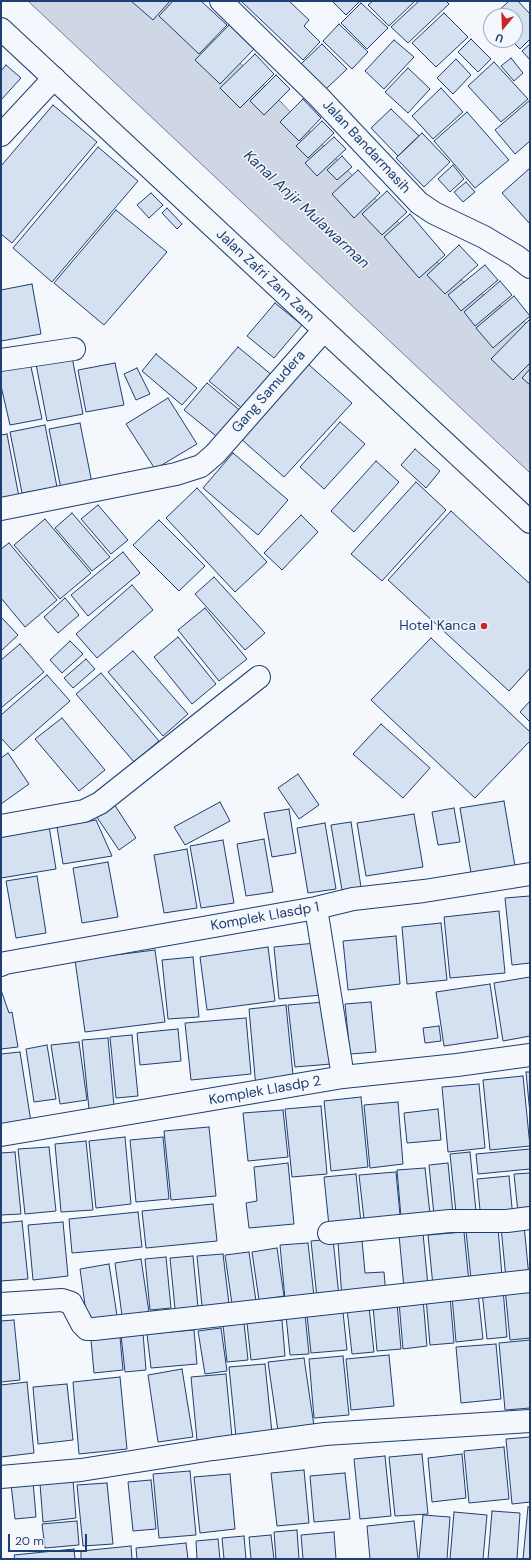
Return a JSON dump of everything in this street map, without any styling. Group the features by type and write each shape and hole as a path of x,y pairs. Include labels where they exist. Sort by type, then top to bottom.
{"street":[{"name":"Jalan Bandarmasih","path":"221,1 318,96 419,203 434,213 490,241 516,256 530,267"},
{"name":"Jalan Zafri Zam Zam","path":"1,29 530,522"},
{"path":"1,135 54,78"},
{"name":"Gang Samudera","path":"1,509 187,472 201,466 215,454 324,330"},
{"path":"1,360 74,349"},
{"path":"1,826 84,811 100,803 259,678"},
{"name":"Komplek Llasdp 1","path":"2,958 316,908 353,899 424,891 530,874"},
{"path":"316,908 343,1078"},
{"name":"Komplek Llasdp 2","path":"1,1135 343,1078 530,1055"},
{"path":"329,1233 450,1221 507,1221 530,1218"},
{"path":"1,1304 62,1300 71,1303 82,1324 87,1329 94,1329 530,1281"},
{"path":"1,1477 81,1470 214,1449 325,1434 530,1421"}],"water":[{"name":"Kanal Anjir Mulawarman","path":"28,1 173,1 269,90 444,269 530,326 530,473"}],"building":[{"path":"131,1 170,1 153,20"},
{"path":"173,1 201,1 227,25 199,54 159,16"},
{"path":"241,1 289,1 309,20 304,26 320,42 303,60"},
{"path":"332,1 360,1 346,15"},
{"path":"373,1 415,1 389,26 368,5"},
{"path":"419,1 446,1 449,4 408,43 391,27"},
{"path":"509,1 518,1 530,14 530,39 523,46 523,8 502,8"},
{"path":"361,3 388,28 367,49 341,23"},
{"path":"444,13 468,37 436,67 412,43"},
{"path":"339,24 368,52 352,69 323,41"},
{"path":"229,25 254,49 220,84 195,60"},
{"path":"471,39 491,59 478,72 458,52"},
{"path":"394,40 414,57 384,89 365,71"},
{"path":"322,44 347,69 326,89 301,64"},
{"path":"530,44 530,60 522,51"},
{"path":"255,54 274,74 240,108 220,88"},
{"path":"511,58 523,73 514,81 501,66"},
{"path":"456,59 471,75 453,94 437,78"},
{"path":"494,62 528,99 501,122 468,86"},
{"path":"6,65 21,78 1,100 1,71"},
{"path":"408,68 430,89 408,113 385,92"},
{"path":"276,75 290,89 264,115 250,101"},
{"path":"441,88 463,112 433,139 412,116"},
{"path":"303,99 321,118 299,141 280,122"},
{"path":"530,100 530,141 515,154 495,130"},
{"path":"53,105 97,142 12,243 1,234 1,166"},
{"path":"391,109 419,136 398,156 371,128"},
{"path":"467,112 509,160 475,188 434,141"},
{"path":"322,121 334,133 308,158 296,146"},
{"path":"422,133 450,162 424,187 396,158"},
{"path":"334,137 346,149 317,176 305,163"},
{"path":"98,147 138,181 52,282 13,248"},
{"path":"342,156 352,167 337,180 327,170"},
{"path":"453,165 464,179 450,192 438,179"},
{"path":"530,168 530,224 502,193"},
{"path":"358,170 380,193 354,218 332,194"},
{"path":"466,182 475,192 463,202 454,192"},
{"path":"387,191 407,212 382,235 362,214"},
{"path":"151,193 163,205 149,218 137,205"},
{"path":"167,208 182,224 177,229 162,213"},
{"path":"116,210 167,252 104,325 54,283"},
{"path":"410,214 445,255 419,278 384,237"},
{"path":"459,245 478,265 445,294 427,275"},
{"path":"485,265 498,280 461,311 448,295"},
{"path":"500,281 512,295 475,326 464,312"},
{"path":"32,284 41,334 1,341 1,290"},
{"path":"514,296 530,316 493,348 476,328"},
{"path":"275,303 302,325 274,358 247,336"},
{"path":"530,319 530,363 513,380 491,359"},
{"path":"238,347 273,376 244,410 209,381"},
{"path":"156,354 197,388 182,405 142,371"},
{"path":"72,357 83,414 47,421 36,364"},
{"path":"30,362 42,419 10,425 1,386 1,368"},
{"path":"115,363 124,405 86,412 78,370"},
{"path":"308,364 352,403 284,477 240,438"},
{"path":"137,368 150,394 136,400 124,374"},
{"path":"530,369 530,385 522,378"},
{"path":"207,383 243,413 221,440 184,410"},
{"path":"168,398 197,444 155,469 126,424"},
{"path":"340,422 365,444 324,489 300,467"},
{"path":"80,423 92,483 61,489 49,429"},
{"path":"45,425 57,487 22,493 10,432"},
{"path":"7,434 19,497 1,501 1,435"},
{"path":"415,449 440,471 426,488 401,465"},
{"path":"233,453 288,500 258,535 203,488"},
{"path":"376,461 399,482 354,532 331,511"},
{"path":"416,482 446,510 382,581 351,554"},
{"path":"197,488 267,562 235,592 166,518"},
{"path":"98,505 128,540 111,554 81,519"},
{"name":"Hotel Kanca","path":"451,511 530,584 530,668 509,691 388,580"},
{"path":"72,513 110,557 92,571 55,528"},
{"path":"301,515 318,532 282,570 264,553"},
{"path":"45,519 91,573 60,599 14,545"},
{"path":"159,520 205,566 179,591 133,545"},
{"path":"9,543 57,600 25,627 1,598 1,549"},
{"path":"123,552 140,573 88,616 71,595"},
{"path":"214,577 265,633 245,650 195,594"},
{"path":"132,585 153,610 97,658 76,634"},
{"path":"65,598 79,615 58,633 44,617"},
{"path":"205,608 247,659 219,681 178,630"},
{"path":"1,617 18,635 1,651"},
{"path":"178,637 216,684 192,704 154,657"},
{"path":"431,638 530,732 530,741 475,798 371,700"},
{"path":"70,641 83,654 62,673 50,660"},
{"path":"20,644 44,672 1,708 1,660"},
{"path":"133,651 188,714 163,736 108,672"},
{"path":"86,659 95,669 73,688 64,678"},
{"path":"101,673 159,741 134,762 76,694"},
{"path":"47,675 70,701 13,751 1,738 1,715"},
{"path":"530,701 530,722 520,712"},
{"path":"62,718 105,770 79,791 35,739"},
{"path":"381,724 430,768 403,798 353,754"},
{"path":"8,753 29,784 1,804 1,758"},
{"path":"298,774 319,805 299,819 278,788"},
{"path":"504,801 515,866 471,873 460,808"},
{"path":"220,802 230,821 185,845 174,827"},
{"path":"114,804 136,838 119,850 96,816"},
{"path":"454,808 460,842 438,845 432,812"},
{"path":"289,809 296,853 272,857 264,813"},
{"path":"414,814 423,867 366,876 357,823"},
{"path":"96,820 112,856 63,864 57,827"},
{"path":"351,822 361,887 342,890 331,825"},
{"path":"325,823 336,889 308,893 297,828"},
{"path":"49,826 56,869 1,878 1,834"},
{"path":"264,839 273,892 246,896 237,844"},
{"path":"223,840 234,903 201,908 190,846"},
{"path":"187,849 197,908 164,913 154,855"},
{"path":"108,862 118,917 82,923 73,868"},
{"path":"37,876 46,933 16,938 6,881"},
{"path":"530,896 530,963 512,965 505,898"},
{"path":"499,911 505,973 450,978 444,917"},
{"path":"441,923 447,980 407,984 402,927"},
{"path":"396,936 400,984 348,990 343,941"},
{"path":"316,943 321,995 279,999 274,947"},
{"path":"268,947 275,1001 207,1010 200,957"},
{"path":"155,950 165,1022 85,1032 75,960"},
{"path":"193,957 199,1017 168,1019 162,960"},
{"path":"530,977 530,1036 503,1041 494,983"},
{"path":"490,984 498,1038 444,1046 436,992"},
{"path":"1,990 9,1013 12,1012 18,1047 1,1049"},
{"path":"325,1002 331,1064 295,1067 288,1005"},
{"path":"371,1002 376,1052 350,1054 345,1004"},
{"path":"286,1005 294,1085 256,1088 249,1009"},
{"path":"246,1018 251,1074 191,1080 185,1023"},
{"path":"439,1026 441,1041 425,1043 423,1028"},
{"path":"178,1029 181,1061 140,1065 137,1033"},
{"path":"132,1035 138,1096 116,1098 110,1037"},
{"path":"108,1038 114,1106 89,1109 82,1040"},
{"path":"79,1042 87,1100 60,1104 51,1045"},
{"path":"47,1045 56,1099 34,1102 26,1049"},
{"path":"20,1052 31,1122 1,1127 1,1054"},
{"path":"526,1072 530,1072 530,1114"},
{"path":"523,1076 530,1146 490,1150 483,1080"},
{"path":"479,1084 485,1148 448,1152 442,1087"},
{"path":"361,1097 368,1167 331,1171 324,1101"},
{"path":"398,1102 403,1164 370,1168 364,1105"},
{"path":"321,1106 327,1174 292,1177 285,1109"},
{"path":"438,1109 441,1140 407,1143 404,1113"},
{"path":"283,1110 288,1157 248,1161 243,1113"},
{"path":"209,1127 216,1196 171,1200 164,1131"},
{"path":"125,1137 131,1204 96,1208 89,1141"},
{"path":"163,1137 169,1199 136,1202 130,1140"},
{"path":"86,1141 93,1210 61,1212 55,1144"},
{"path":"49,1147 56,1211 25,1214 18,1149"},
{"path":"530,1149 530,1169 478,1174 476,1154"},
{"path":"15,1152 21,1214 1,1215 1,1153"},
{"path":"470,1152 476,1211 456,1213 450,1154"},
{"path":"288,1163 294,1224 249,1228 246,1203 257,1201 254,1167"},
{"path":"448,1163 453,1214 434,1215 429,1165"},
{"path":"425,1168 430,1214 401,1217 397,1170"},
{"path":"396,1172 400,1215 364,1219 359,1175"},
{"path":"530,1173 530,1212 518,1213 514,1174"},
{"path":"356,1174 361,1223 329,1226 324,1177"},
{"path":"509,1176 513,1218 481,1220 477,1179"},
{"path":"213,1204 217,1241 146,1248 142,1211"},
{"path":"138,1212 142,1247 72,1253 69,1219"},
{"path":"22,1221 28,1279 1,1281 1,1223"},
{"path":"63,1222 68,1276 33,1280 28,1225"},
{"path":"524,1225 529,1277 506,1279 501,1227"},
{"path":"498,1228 502,1276 471,1279 466,1231"},
{"path":"464,1232 469,1282 433,1286 428,1235"},
{"path":"423,1233 428,1286 404,1288 399,1235"},
{"path":"333,1239 339,1296 317,1298 311,1241"},
{"path":"362,1240 365,1273 384,1272 386,1295 342,1299 338,1242"},
{"path":"308,1243 314,1296 285,1299 280,1245"},
{"path":"277,1248 284,1296 259,1300 252,1252"},
{"path":"249,1252 256,1301 232,1304 225,1255"},
{"path":"223,1254 229,1304 202,1306 197,1256"},
{"path":"193,1256 198,1307 175,1309 170,1258"},
{"path":"166,1257 171,1308 150,1310 145,1259"},
{"path":"141,1259 150,1319 123,1323 115,1263"},
{"path":"109,1264 118,1322 88,1327 80,1269"},
{"path":"530,1286 530,1338 510,1340 505,1288"},
{"path":"503,1289 507,1337 487,1339 482,1291"},
{"path":"478,1293 483,1339 456,1342 452,1296"},
{"path":"450,1296 454,1343 430,1345 426,1298"},
{"path":"423,1299 427,1346 403,1349 399,1302"},
{"path":"397,1303 401,1349 377,1351 373,1306"},
{"path":"369,1307 374,1352 352,1354 347,1309"},
{"path":"343,1312 347,1350 311,1353 307,1315"},
{"path":"305,1314 309,1354 290,1355 286,1316"},
{"path":"14,1320 20,1380 1,1382 1,1321"},
{"path":"282,1320 285,1356 251,1360 247,1323"},
{"path":"244,1323 248,1360 227,1362 223,1325"},
{"path":"221,1328 227,1371 205,1374 198,1331"},
{"path":"194,1330 197,1364 151,1368 147,1334"},
{"path":"143,1333 146,1370 125,1372 121,1335"},
{"path":"120,1337 123,1370 94,1373 91,1340"},
{"path":"530,1340 530,1408 505,1410 499,1343"},
{"path":"496,1344 501,1399 461,1403 456,1347"},
{"path":"389,1355 394,1406 351,1410 346,1359"},
{"path":"343,1356 349,1415 314,1418 309,1359"},
{"path":"304,1358 314,1426 278,1431 268,1362"},
{"path":"265,1364 272,1433 236,1437 229,1367"},
{"path":"182,1369 193,1437 158,1442 148,1375"},
{"path":"226,1374 232,1437 197,1440 191,1377"},
{"path":"120,1377 127,1449 79,1454 73,1382"},
{"path":"27,1382 34,1453 1,1457 1,1385"},
{"path":"67,1384 73,1440 38,1444 33,1387"},
{"path":"530,1437 530,1502 512,1504 506,1439"},
{"path":"504,1447 509,1499 469,1503 464,1451"},
{"path":"422,1454 428,1514 395,1516 389,1457"},
{"path":"462,1454 466,1498 432,1502 428,1458"},
{"path":"385,1456 391,1516 360,1519 354,1459"},
{"path":"304,1470 309,1523 277,1526 271,1473"},
{"path":"190,1471 196,1535 159,1538 153,1474"},
{"path":"345,1473 350,1519 314,1522 310,1476"},
{"path":"230,1474 235,1529 200,1533 194,1477"},
{"path":"73,1480 76,1518 43,1522 40,1484"},
{"path":"151,1480 156,1529 133,1531 128,1482"},
{"path":"33,1481 36,1517 15,1519 11,1484"},
{"path":"107,1483 113,1544 83,1546 77,1485"},
{"path":"528,1507 530,1507 530,1559 523,1559"},
{"path":"492,1511 520,1513 517,1559 488,1559"},
{"path":"454,1512 487,1515 483,1559 450,1559"},
{"path":"423,1515 450,1517 447,1559 419,1559"},
{"path":"77,1521 79,1545 45,1548 42,1524"},
{"path":"414,1521 418,1559 370,1559 367,1526"},
{"path":"297,1530 299,1559 276,1559 274,1532"},
{"path":"334,1532 336,1559 303,1559 301,1535"},
{"path":"271,1535 274,1559 251,1559 249,1537"},
{"path":"244,1536 246,1559 224,1559 222,1538"},
{"path":"218,1539 220,1559 197,1559 196,1541"},
{"path":"186,1543 188,1559 137,1559 136,1548"},
{"path":"131,1546 132,1559 81,1559 81,1551"},
{"path":"74,1549 75,1559 15,1559 14,1555"}],"place":[{"name":"Hotel Kanca","path":"484,626"}]}
